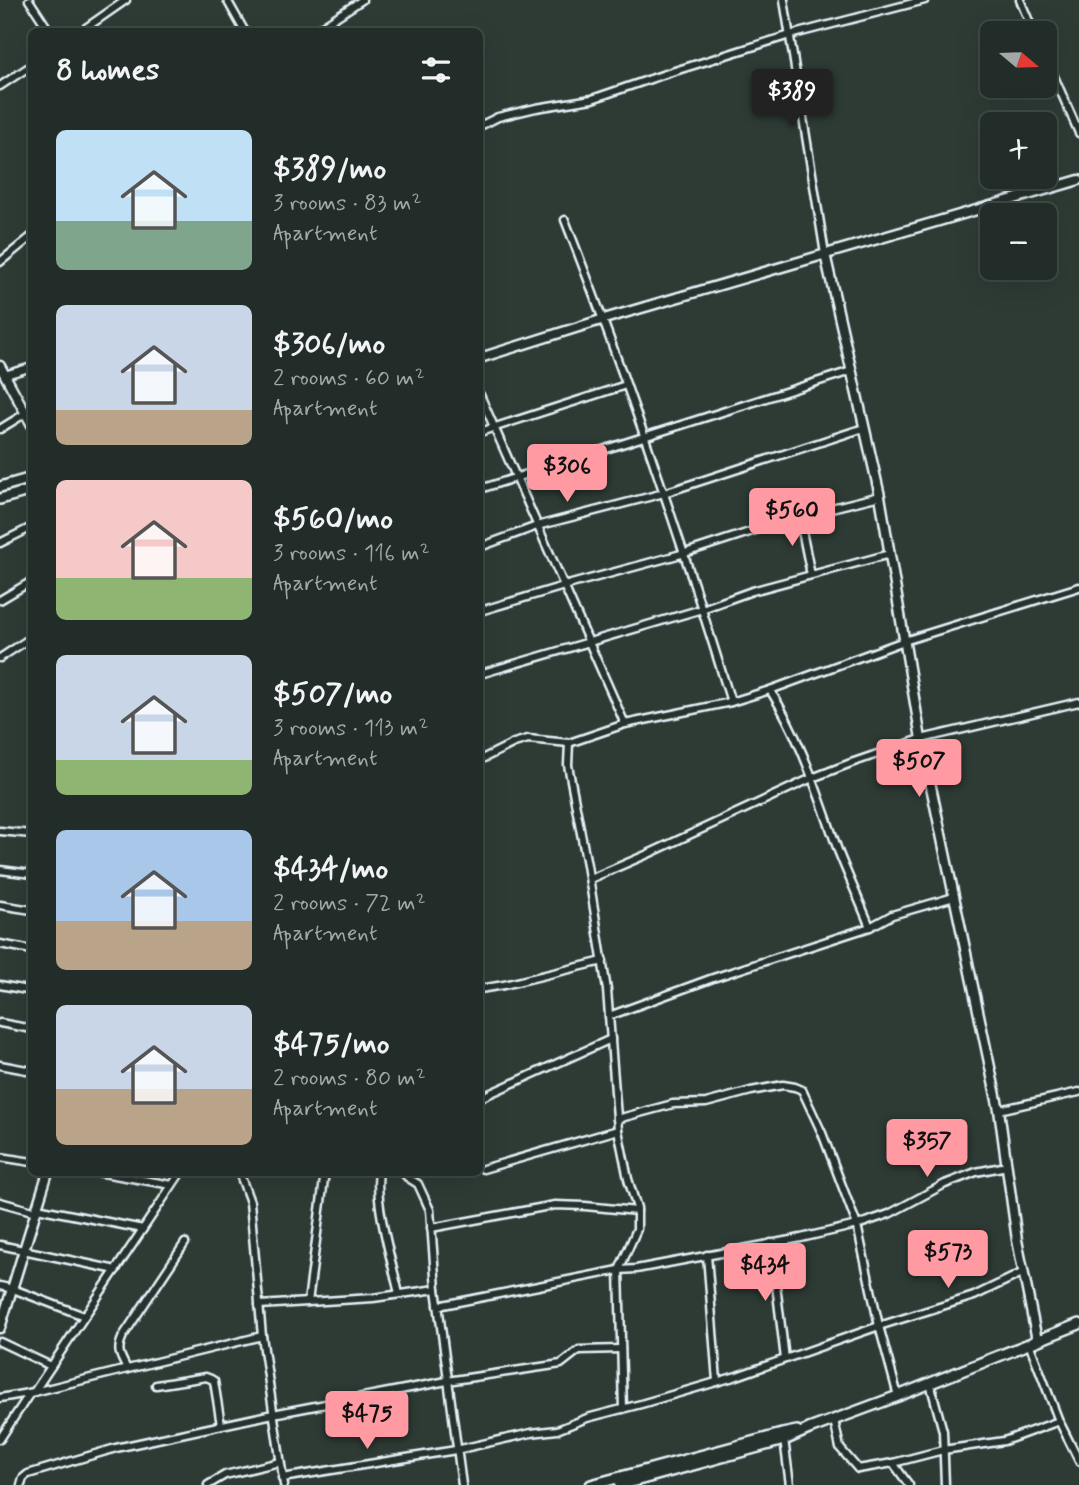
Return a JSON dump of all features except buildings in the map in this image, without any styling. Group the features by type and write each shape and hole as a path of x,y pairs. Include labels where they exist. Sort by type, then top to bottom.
{"main road":[{"path":"0,487 28,479"},
{"path":"0,499 28,491"},
{"path":"620,1485 809,1429 1079,1324"},
{"path":"591,1485 640,1479"}],"street":[{"path":"29,0 47,28"},
{"path":"86,28 126,0"},
{"path":"227,0 243,28"},
{"path":"319,28 362,0"},
{"path":"784,0 825,254 880,496 921,738 999,1111 1033,1341 1059,1420 1079,1461"},
{"path":"483,124 498,117 536,108 592,99 790,35 925,0"},
{"path":"1020,0 1029,21"},
{"path":"0,86 28,68"},
{"path":"1057,84 1079,133"},
{"path":"483,357 1079,180"},
{"path":"565,220 604,319 685,553 731,702"},
{"path":"0,262 28,239"},
{"path":"0,366 28,417"},
{"path":"5,375 28,368"},
{"path":"483,488 851,371"},
{"path":"483,431 626,385"},
{"path":"483,402 625,723"},
{"path":"0,429 26,413"},
{"path":"483,547 537,526 664,493 864,428"},
{"path":"483,610 685,553 799,516 880,496"},
{"path":"799,516 811,575"},
{"path":"0,543 28,529"},
{"path":"483,673 752,592 890,554"},
{"path":"0,600 28,583"},
{"path":"483,758 528,739 569,743 625,723 731,702 904,641 1079,587"},
{"path":"0,658 28,640"},
{"path":"770,690 783,710 813,778 839,853 870,927"},
{"path":"590,879 813,778 921,738 1079,702"},
{"path":"569,743 568,765 603,961 618,1129 637,1211 637,1229 620,1270 623,1409"},
{"path":"0,831 28,834"},
{"path":"0,870 28,874"},
{"path":"609,1016 713,978 870,927 892,915 954,897"},
{"path":"0,905 28,909"},
{"path":"0,944 28,949"},
{"path":"483,988 603,961"},
{"path":"0,985 28,990"},
{"path":"0,1023 28,1028"},
{"path":"483,1097 611,1039"},
{"path":"0,1065 28,1070"},
{"path":"617,1119 673,1104 706,1104 751,1091 783,1086 802,1090 822,1133 856,1225 898,1396"},
{"path":"999,1111 1079,1092"},
{"path":"483,1169 618,1129"},
{"path":"0,1157 28,1161"},
{"path":"438,1306 856,1225 889,1213 945,1184 976,1172 1007,1166"},
{"path":"0,1328 47,1176"},
{"path":"120,1176 172,1185"},
{"path":"0,1439 178,1176"},
{"path":"240,1176 250,1202 262,1336 283,1481 557,1430 587,1418 717,1381 974,1296 1024,1272"},
{"path":"308,1302 324,1176"},
{"path":"379,1176 383,1222 399,1294"},
{"path":"406,1176 418,1184 430,1210 436,1289 461,1485"},
{"path":"0,1202 143,1229"},
{"path":"431,1228 555,1205 637,1211"},
{"path":"127,1369 118,1351 122,1336 185,1243"},
{"path":"771,1243 785,1359"},
{"path":"0,1245 116,1270"},
{"path":"707,1255 717,1381"},
{"path":"0,1286 85,1317"},
{"path":"259,1305 373,1298 436,1289"},
{"path":"0,1398 262,1336"},
{"path":"0,1342 51,1366"},
{"path":"20,1485 27,1474 116,1448 273,1414 447,1381 561,1364 579,1350 621,1349"},
{"path":"156,1385 211,1378 214,1381 221,1425"},
{"path":"930,1383 943,1431 945,1485"},
{"path":"834,1420 841,1448 858,1469 943,1450 1004,1441 1059,1420"},
{"path":"783,1437 790,1485"},
{"path":"208,1485 225,1475 280,1462"},
{"path":"893,1463 909,1485"}]}
